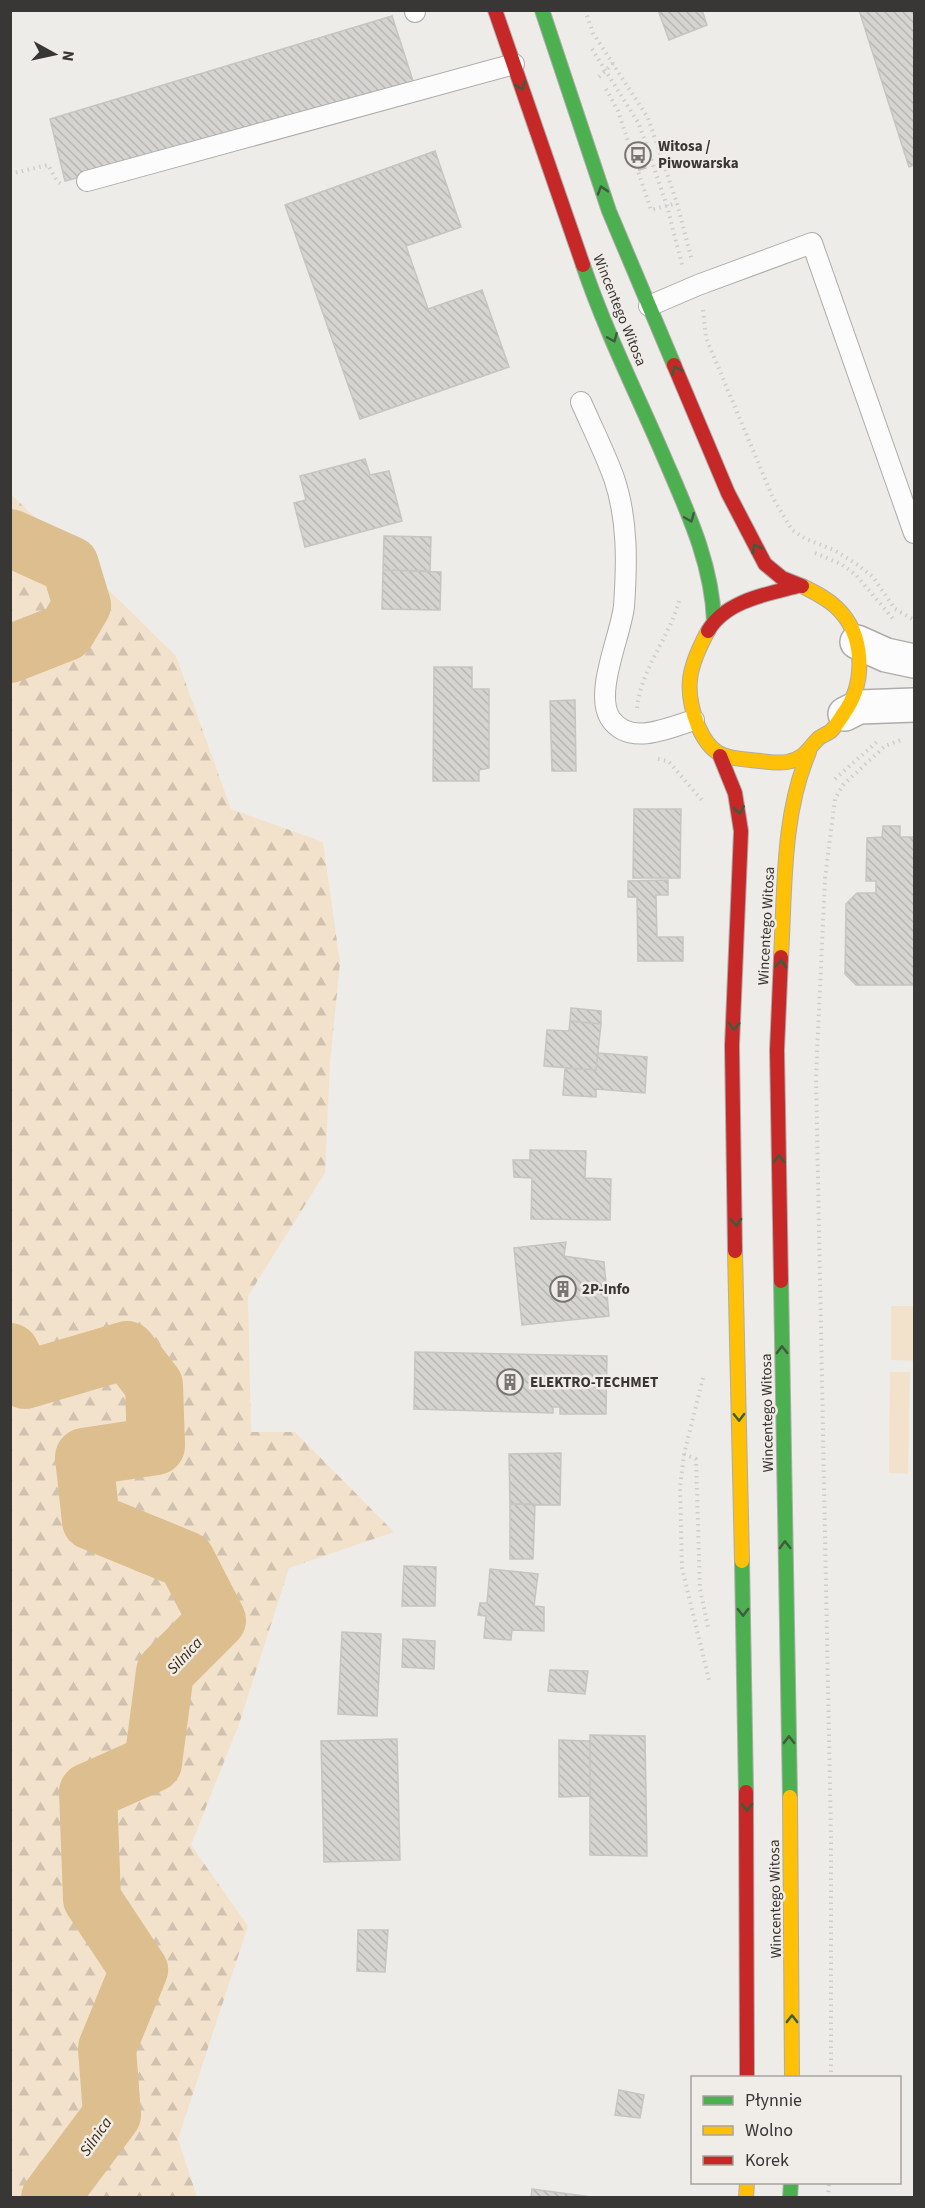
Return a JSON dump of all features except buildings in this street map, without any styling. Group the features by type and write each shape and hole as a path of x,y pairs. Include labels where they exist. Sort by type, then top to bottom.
{"main road":[{"name":"Wincentego Witosa","path":"495,10 590,285 703,552 713,595 714,621"},
{"name":"Wincentego Witosa","path":"542,10 609,211 728,493 765,564 782,578 798,586"},
{"path":"798,586 817,593 837,608 849,623 857,642 860,663 857,688 845,714 832,730 818,739 809,752 788,762 720,756 704,740 694,720 688,694 689,678 698,651 714,621 738,605 798,586"},
{"name":"Wincentego Witosa","path":"792,2076 792,1904 777,1050 786,857 795,795 800,773 809,752"},
{"name":"Wincentego Witosa","path":"720,756 732,775 736,792 742,851 732,1060 748,1892 747,2076"}],"street":[{"path":"857,642 886,655 915,661"},
{"path":"845,714 859,707 915,705"}],"lane":[{"path":"87,181 514,64"},
{"path":"649,306 698,285 812,243 915,533"},
{"path":"581,402 614,479 622,514 626,555 623,611 607,680 605,702 609,717 619,728 629,733 646,734 694,720"}],"path":[{"path":"585,10 593,33 648,118 677,203 698,285 706,338 773,498 792,530 858,564 873,577 895,609 915,620"},
{"path":"613,63 599,76 618,111 651,210 677,203"},
{"path":"10,174 48,165 57,181 64,185 87,181"},
{"path":"833,782 881,738"},
{"path":"831,2076 831,1839 816,1077 825,878 835,799 843,785 885,746 907,739"},
{"path":"684,1454 696,1459 700,1589 710,1636 699,1638 682,1568 680,1487 684,1454"}],"green space":[{"path":"11,494 176,656 231,809 323,842 340,963 330,1063 325,1173 248,1296 251,1432 295,1432 394,1532 289,1568 239,1724 191,1845 248,1926 178,2139 197,2197 11,2197"},
{"path":"891,1306 914,1306 914,1361 891,1360"},
{"path":"890,1372 910,1372 908,1474 889,1473"}],"waterway":[{"name":"Silnica","path":"10,538 70,565 82,605 66,632 10,654"},
{"name":"Silnica","path":"10,1352 25,1380 127,1350 154,1385 156,1446 84,1457 91,1521 186,1560 217,1620 165,1672 153,1763 88,1792 92,1899 139,1970 107,2048 112,2115 50,2198"}],"traffic: fast":[{"path":"542,10 609,211 674,365"},
{"path":"583,265 612,340 691,521 709,580 714,621"},
{"path":"781,1281 790,1797"},
{"path":"742,1561 746,1792"},
{"path":"790,2198 791,2184"}],"traffic: slow":[{"path":"708,631 696,655 690,677 693,712 707,743 718,753 732,758 778,763 798,758 836,725 851,701 859,673 857,645 846,619 829,601 802,586"},
{"path":"781,957 789,827 800,776 809,752"},
{"path":"735,1251 742,1561"},
{"path":"790,1797 792,2076"},
{"path":"746,2198 747,2184"}],"traffic: jam":[{"path":"495,10 583,265"},
{"path":"674,365 728,493 765,564 782,578 802,586"},
{"path":"708,631 725,612 736,606 760,596 798,586"},
{"path":"720,756 735,793 741,831 732,1046 735,1251"},
{"path":"781,957 777,1050 781,1281"},
{"path":"746,1792 747,2076"}],"place":[{"name":"Witosa / Piwowarska","path":"638,155"},
{"name":"2P-Info","path":"563,1289"},
{"name":"ELEKTRO-TECHMET","path":"510,1382"}]}
